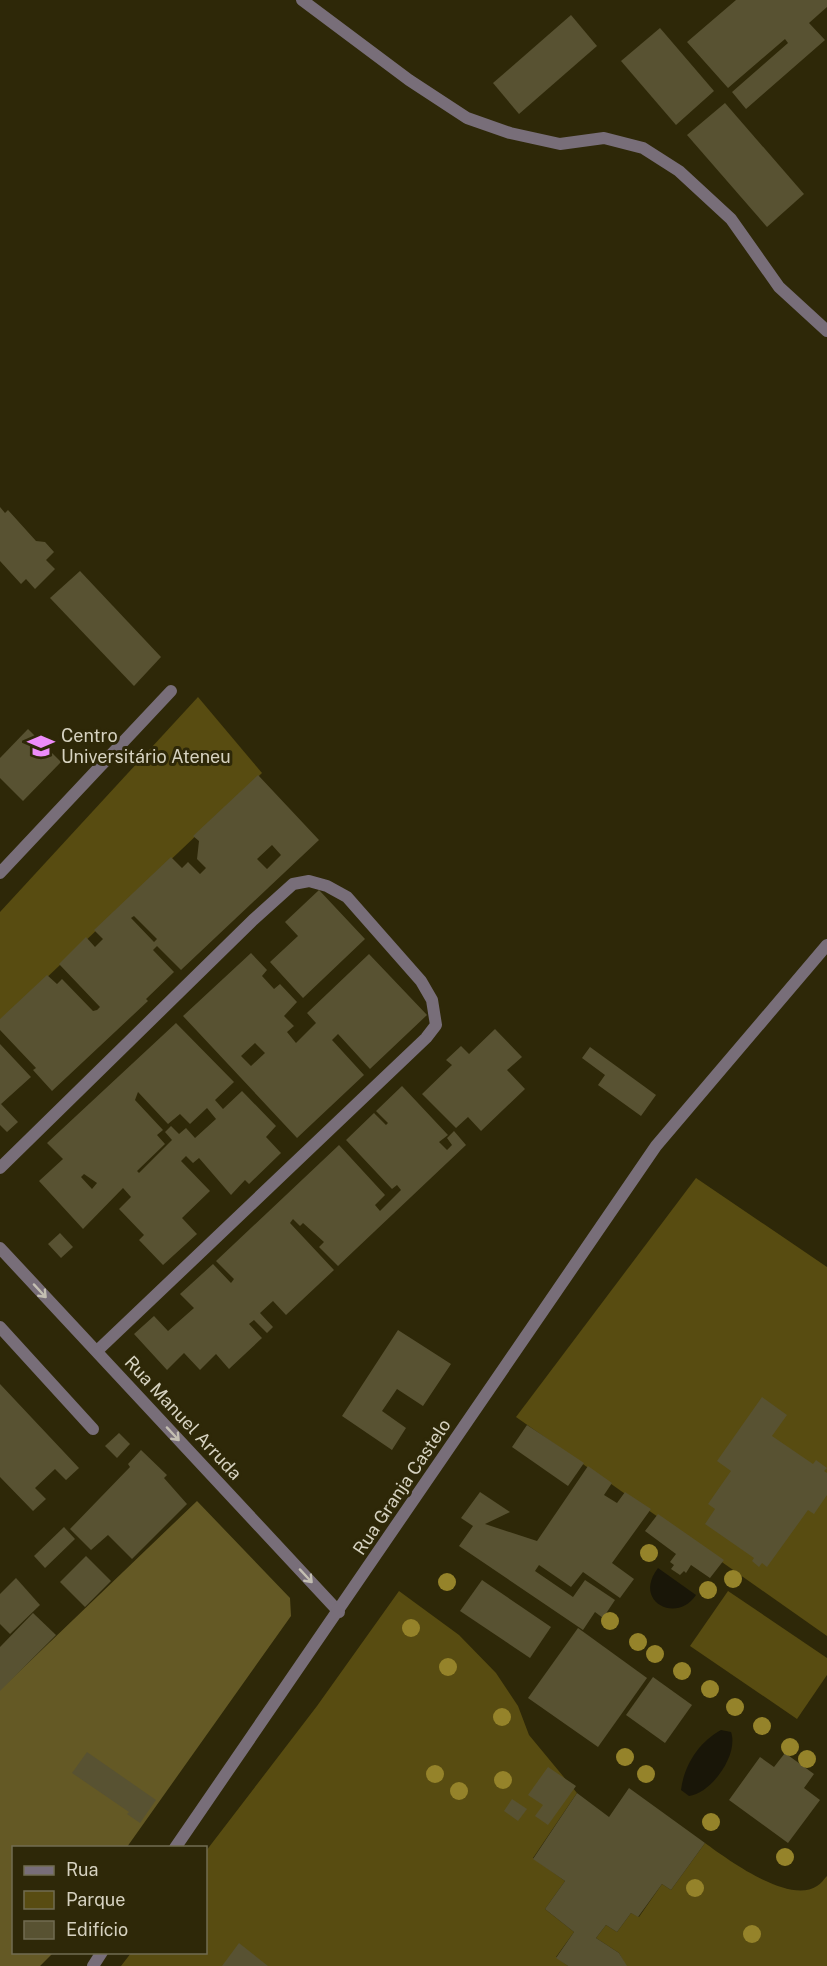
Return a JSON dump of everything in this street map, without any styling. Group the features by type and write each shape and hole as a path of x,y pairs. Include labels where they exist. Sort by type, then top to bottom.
{"street":[{"path":"302,0 409,80 467,118 510,133 560,144 604,138 643,148 679,171 730,219 779,287 827,331"},
{"path":"0,873 171,691"},
{"path":"0,1168 253,920 294,884 309,881 327,886 347,897 421,981 432,999 436,1025 426,1038 96,1351"},
{"name":"Rua Granja Castelo","path":"176,1846 339,1612 656,1146 827,945"},
{"name":"Rua Manuel Arruda","path":"0,1248 339,1612"},
{"path":"0,1327 93,1429"}],"green space":[{"path":"198,697 262,773 0,1022 0,912"},
{"path":"696,1178 827,1267 827,1636 516,1417"},
{"path":"399,1591 459,1635 496,1673 518,1706 529,1735 577,1793 533,1858 565,1881 545,1909 574,1932 556,1957 568,1966 121,1966 130,1954 207,1954 207,1850 317,1706"},
{"path":"728,1591 827,1658 827,1675 797,1719 690,1646"},
{"path":"705,1843 759,1878 791,1890 805,1890 817,1886 827,1876 827,1966 626,1966 619,1953 596,1938 606,1925 617,1932 631,1913 639,1917 662,1884 671,1890"}],"shaded area":[{"path":"197,1501 290,1598 291,1616 128,1846 12,1846 12,1954 52,1954 40,1966 0,1966 0,1690"},
{"path":"658,1568 696,1595 688,1604 678,1608 669,1608 660,1605 654,1599 650,1591 651,1580"},
{"path":"721,1730 731,1732 731,1751 727,1761 715,1780 698,1793 689,1796 681,1790 689,1763 699,1748"}],"building":[{"path":"736,0 827,0 827,7 809,23 825,40 746,109 732,92 788,43 785,39 728,88 687,42"},
{"path":"571,15 597,46 519,114 493,83"},
{"path":"660,28 714,91 676,125 621,61"},
{"path":"725,103 804,194 767,227 687,135"},
{"path":"0,507 5,513 8,510 36,541 45,542 54,552 46,560 55,569 35,589 26,579 21,584 0,561"},
{"path":"80,571 161,657 134,686 50,598"},
{"path":"28,729 61,762 23,801 0,778 0,758"},
{"path":"258,775 319,840 181,970 157,946 153,950 174,972 146,999 148,1001 52,1091 33,1070 36,1068 0,1030 0,1019 47,975 57,984 62,979 93,1011 97,1010 100,1007 59,964 86,937 95,947 103,939 94,930 171,857 182,868 188,862 200,874 206,868 197,859 199,841 193,836","holes":["272,845 281,855 267,869 257,859","134,916 157,939 154,942 131,918"]},
{"path":"319,890 365,939 303,998 270,962 298,936 285,922"},
{"path":"251,953 267,970 262,976 274,989 280,984 297,1002 284,1016 294,1026 287,1032 296,1043 316,1023 307,1013 369,954 427,1015 370,1069 338,1034 332,1040 364,1075 297,1138 183,1016","holes":["255,1043 265,1053 251,1066 241,1056"]},
{"path":"176,1023 234,1082 215,1100 223,1109 242,1091 276,1126 266,1137 281,1153 249,1184 245,1180 231,1195 199,1158 193,1163 186,1156 181,1161 210,1191 182,1218 197,1234 163,1265 139,1240 144,1235 119,1209 131,1197 123,1188 83,1229 39,1181 63,1159 47,1143","holes":["138,1092 168,1124 180,1114 190,1124 207,1108 216,1119 195,1138 186,1128 179,1134 171,1126 165,1132 172,1140 139,1173 137,1171 165,1144 157,1135 163,1130 135,1100","84,1174 97,1183 92,1189 81,1177"]},
{"path":"495,1029 522,1057 507,1070 525,1089 481,1131 468,1117 456,1128 422,1094 452,1065 446,1060 461,1046 469,1054"},
{"path":"0,1044 31,1077 1,1104 18,1122 7,1132 0,1125"},
{"path":"590,1047 656,1095 641,1116 598,1085 605,1075 582,1058"},
{"path":"402,1086 448,1135 439,1142 447,1150 452,1145 447,1138 454,1131 466,1145 338,1266 319,1247 324,1242 303,1223 300,1226 293,1219 290,1223 334,1270 286,1315 273,1301 260,1313 273,1327 267,1333 254,1320 249,1324 262,1338 229,1369 216,1354 200,1370 184,1353 167,1370 134,1334 154,1316 168,1331 194,1308 180,1294 213,1264 231,1283 234,1279 216,1261 339,1145 385,1195 375,1205 380,1211 401,1190 397,1185 392,1189 346,1140 374,1113 386,1125 388,1123 376,1111"},
{"path":"60,1233 73,1247 61,1258 48,1244"},
{"path":"398,1330 451,1364 423,1406 397,1389 382,1411 406,1428 392,1450 342,1416"},
{"path":"0,1384 79,1468 66,1480 55,1469 35,1488 46,1499 33,1511 0,1477"},
{"path":"762,1397 787,1415 772,1436 813,1464 816,1460 827,1468 824,1471 827,1473 827,1495 814,1514 808,1510 767,1567 762,1563 759,1567 752,1561 754,1558 705,1524 715,1509 708,1504 731,1471 717,1461"},
{"path":"527,1425 584,1463 568,1486 512,1447"},
{"path":"119,1433 130,1444 117,1458 105,1446"},
{"path":"141,1450 167,1475 164,1478 187,1504 132,1559 108,1535 91,1550 70,1529 130,1467 128,1464"},
{"path":"588,1466 612,1483 604,1495 617,1503 625,1492 651,1509 612,1563 634,1579 620,1598 583,1572 571,1587 539,1565 535,1571 573,1597 585,1580 615,1600 603,1618 595,1612 583,1630 459,1546 473,1526 461,1518 480,1492 510,1512 485,1524 537,1541"},
{"path":"658,1514 724,1560 710,1578 691,1565 686,1573 684,1571 680,1575 671,1569 674,1565 670,1562 676,1554 645,1531"},
{"path":"64,1527 75,1539 45,1568 34,1556"},
{"path":"86,1556 111,1581 85,1607 60,1582"},
{"path":"16,1578 40,1605 10,1634 0,1624 0,1594"},
{"path":"482,1580 551,1627 530,1658 460,1611"},
{"path":"33,1613 56,1635 0,1691 0,1647"},
{"path":"578,1628 647,1678 598,1747 528,1698"},
{"path":"653,1677 692,1705 665,1743 626,1715"},
{"path":"87,1752 156,1800 140,1823 127,1814 129,1812 72,1773"},
{"path":"785,1753 814,1774 804,1788 820,1800 788,1843 729,1800 760,1757 774,1767"},
{"path":"548,1767 576,1786 548,1825 535,1816 543,1805 528,1795"},
{"path":"629,1788 705,1843 671,1890 662,1884 638,1917 631,1913 617,1932 606,1925 596,1938 619,1953 627,1966 568,1966 556,1958 574,1932 545,1909 565,1881 533,1859 577,1793 609,1817"},
{"path":"512,1799 527,1809 518,1821 504,1811"},
{"path":"239,1943 268,1966 222,1966"}],"place":[{"name":"Centro Universitário Ateneu","path":"41,746"}]}
